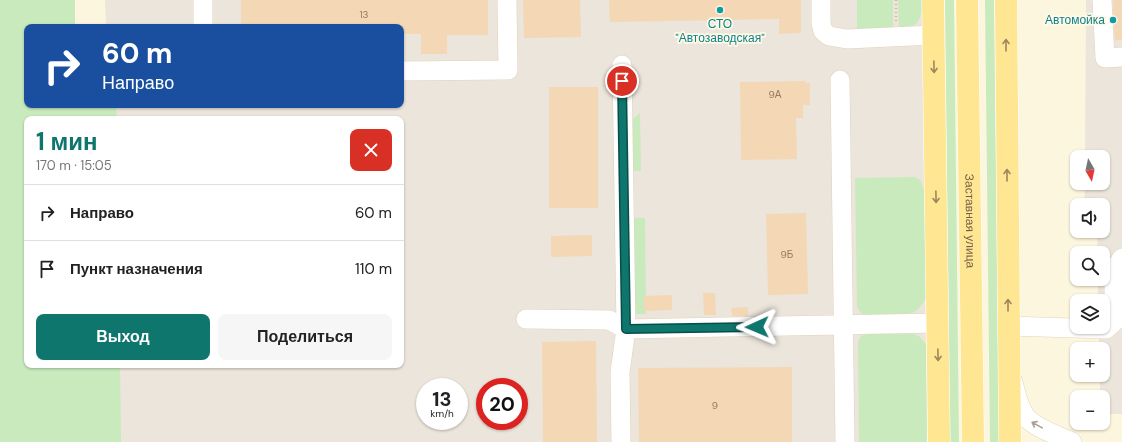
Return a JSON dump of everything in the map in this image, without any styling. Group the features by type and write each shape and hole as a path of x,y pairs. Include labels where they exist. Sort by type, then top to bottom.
{"main road":[{"path":"933,0 939,442"},
{"name":"Заставная улица","path":"967,0 973,442"},
{"path":"1006,0 1008,363 1010,442"}],"lane":[{"path":"203,0 203,24"},
{"path":"404,71 508,70 507,0"},
{"path":"821,0 821,23 823,31 829,36 847,39 934,35"},
{"path":"1102,0 1105,58 1122,57"},
{"path":"621,442 620,372 626,329 622,65"},
{"path":"840,80 845,442"},
{"path":"1008,326 1106,329 1114,322 1114,270 1122,258"},
{"path":"526,319 609,320 626,329 937,323"},
{"path":"1008,363 1020,405 1025,416 1033,424 1072,442"}],"shaded area":[{"path":"105,0 922,0 927,442 113,442 112,368 404,368 404,116 108,116 107,108 404,108 404,24 106,24"},
{"path":"1086,0 1122,0 1122,414 1110,414 1110,390 1100,390 1100,382 1110,382 1110,342 1099,342 1099,334 1110,334 1110,294 1098,294 1098,286 1110,286 1110,246 1098,246 1097,238 1110,238 1110,198 1084,198 1085,190 1110,190 1110,150 1085,150"}],"green space":[{"path":"0,0 75,0 75,24 24,24 24,108 116,108 117,116 24,116 24,368 120,368 121,442 0,442"},
{"path":"857,0 893,0 893,28 857,29"},
{"path":"898,0 922,0 921,15 918,22 910,26 899,27"},
{"path":"945,0 954,0 959,442 950,442"},
{"path":"985,0 994,0 999,442 990,442"},
{"path":"640,113 641,171 630,171 631,120"},
{"path":"915,177 920,180 924,190 926,298 916,311 911,313 864,315 857,307 855,178"},
{"path":"631,218 645,218 646,314 636,314 634,311"},
{"path":"868,334 914,334 919,336 926,344 927,442 859,442 858,344 861,337"}],"building":[{"path":"241,0 488,0 488,35 447,35 447,54 421,54 421,34 404,34 404,24 241,24"},
{"path":"523,0 580,0 581,37 524,38"},
{"name":"СТО \"Автозаводская\"","path":"609,0 801,0 801,33 779,34 779,19 610,22"},
{"path":"1113,0 1122,0 1122,40 1115,40"},
{"path":"805,81 806,83 810,83 810,105 803,105 803,118 796,118 797,159 741,160 740,82"},
{"path":"549,87 598,87 598,208 549,208"},
{"path":"806,213 808,294 768,295 766,214"},
{"path":"592,235 592,256 551,257 551,236"},
{"path":"703,293 715,293 716,315 704,315"},
{"path":"672,295 672,310 644,311 644,296"},
{"path":"748,307 748,316 732,316 731,308"},
{"path":"596,341 597,442 543,442 542,342"},
{"path":"792,367 792,442 639,442 638,368"}],"place":[{"name":"СТО \"Автозаводская\"","path":"720,10"},
{"name":"Автомойка","path":"1113,20"}],"route":[{"path":"622,81 626,329 757,327"}]}
